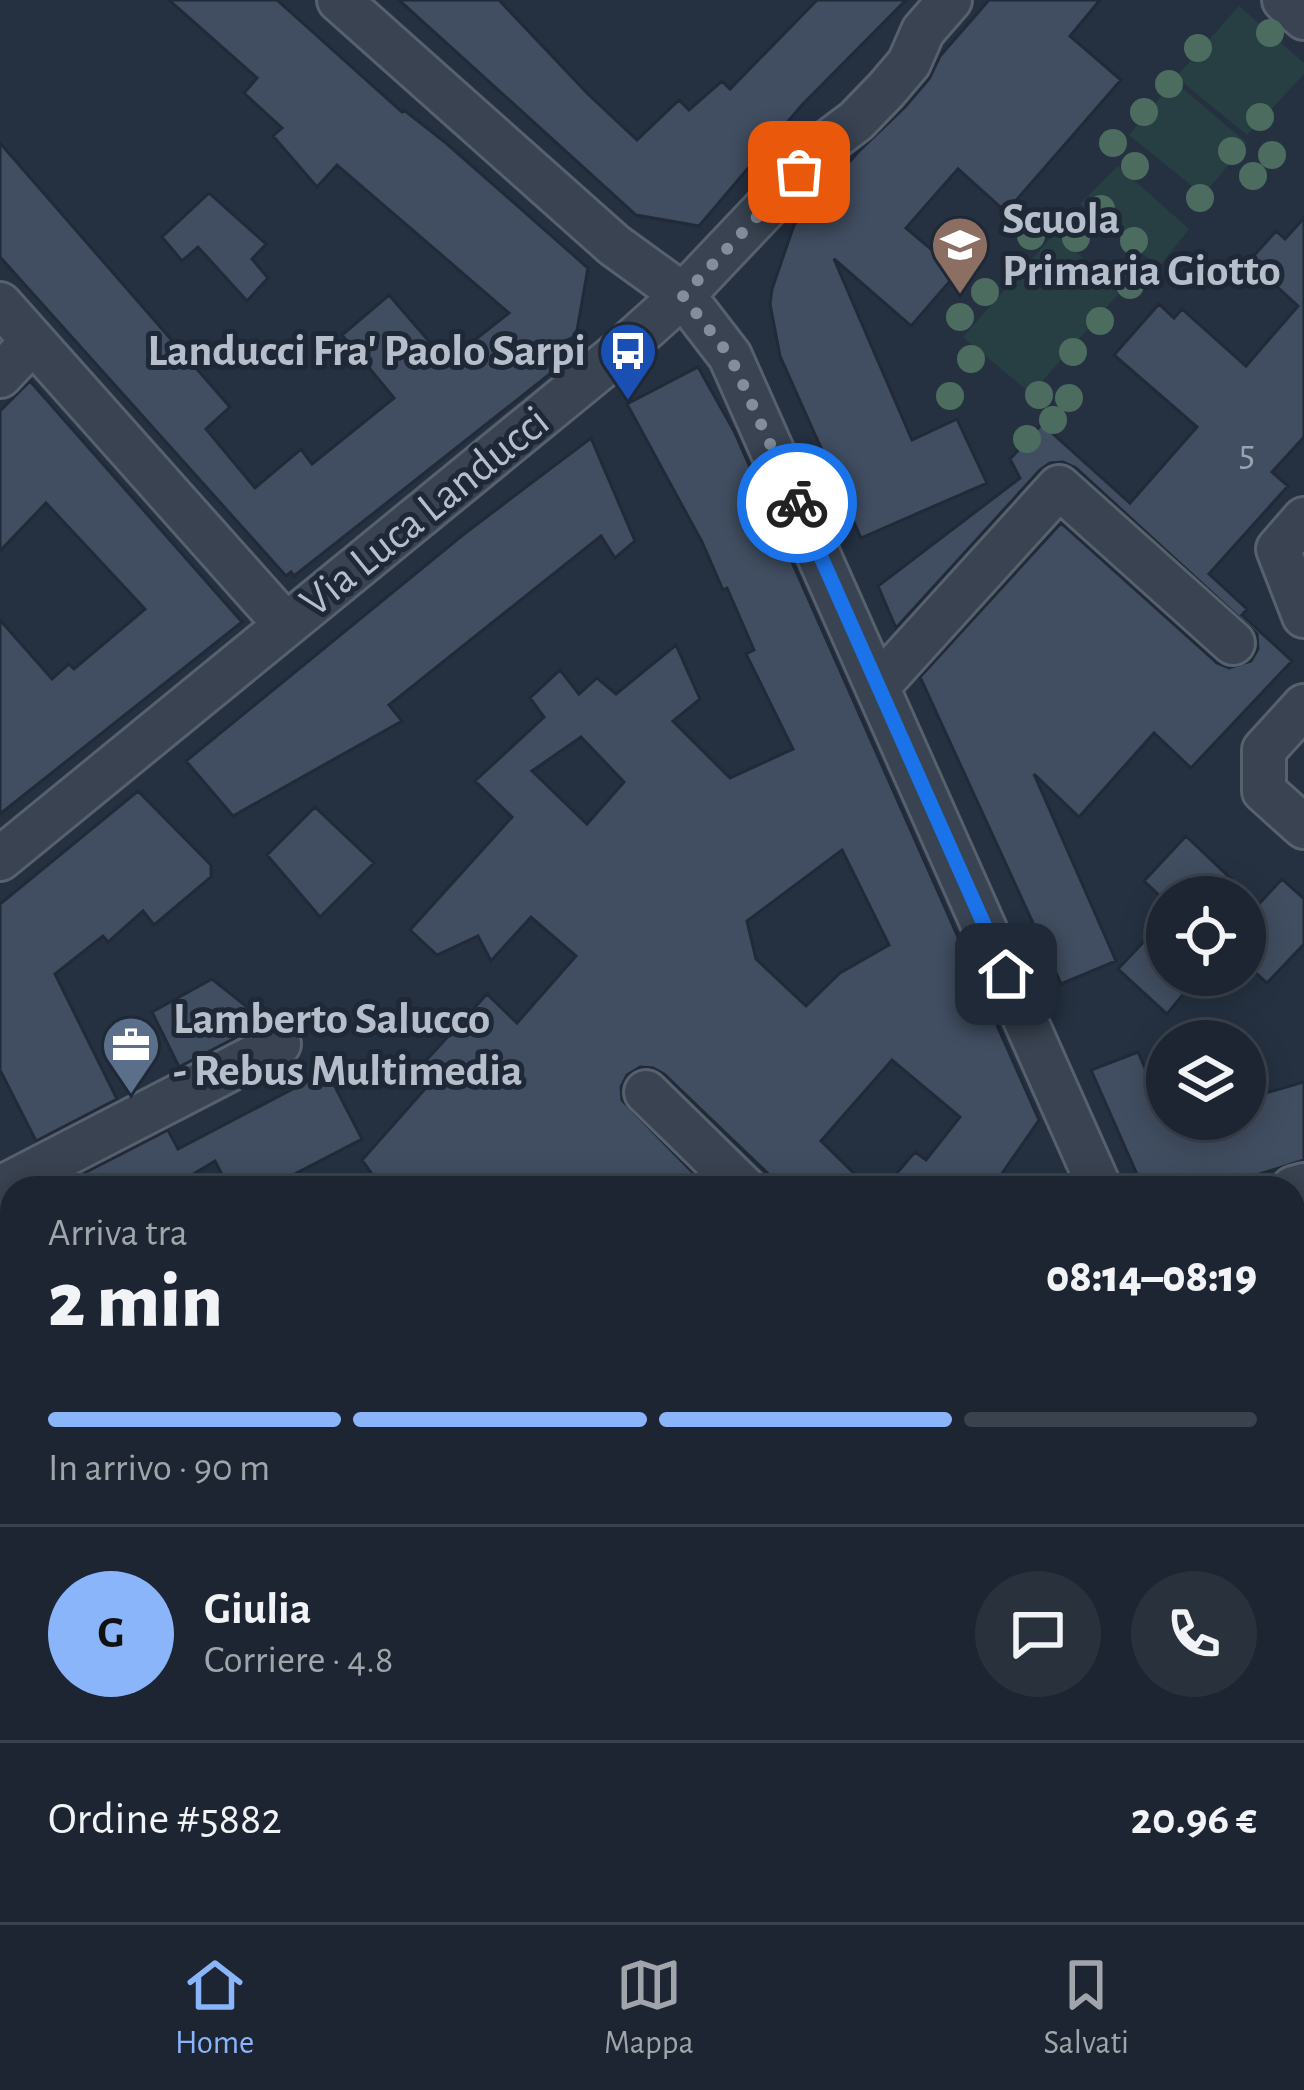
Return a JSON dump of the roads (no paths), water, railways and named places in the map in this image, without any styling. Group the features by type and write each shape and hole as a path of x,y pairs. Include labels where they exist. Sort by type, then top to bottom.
{"street":[{"path":"339,0 614,245 683,296 730,356 1095,1176"},
{"path":"1284,0 1304,18"},
{"name":"Via Luca Landucci","path":"0,859 579,388 683,296 909,63 937,16"},
{"path":"0,304 286,625"},
{"path":"0,376 32,342"},
{"path":"879,686 1059,487 1233,644"},
{"path":"1304,519 1278,549 1304,616"},
{"path":"1304,706 1264,750 1264,790 1304,827"},
{"path":"12,1176 279,1045"},
{"path":"646,1092 732,1176"}],"place":[{"name":"Scuola Primaria Giotto","path":"960,296"},
{"name":"Landucci Fra' Paolo Sarpi","path":"628,402"},
{"name":"Lamberto Salucco - Rebus Multimedia","path":"131,1096"}]}
